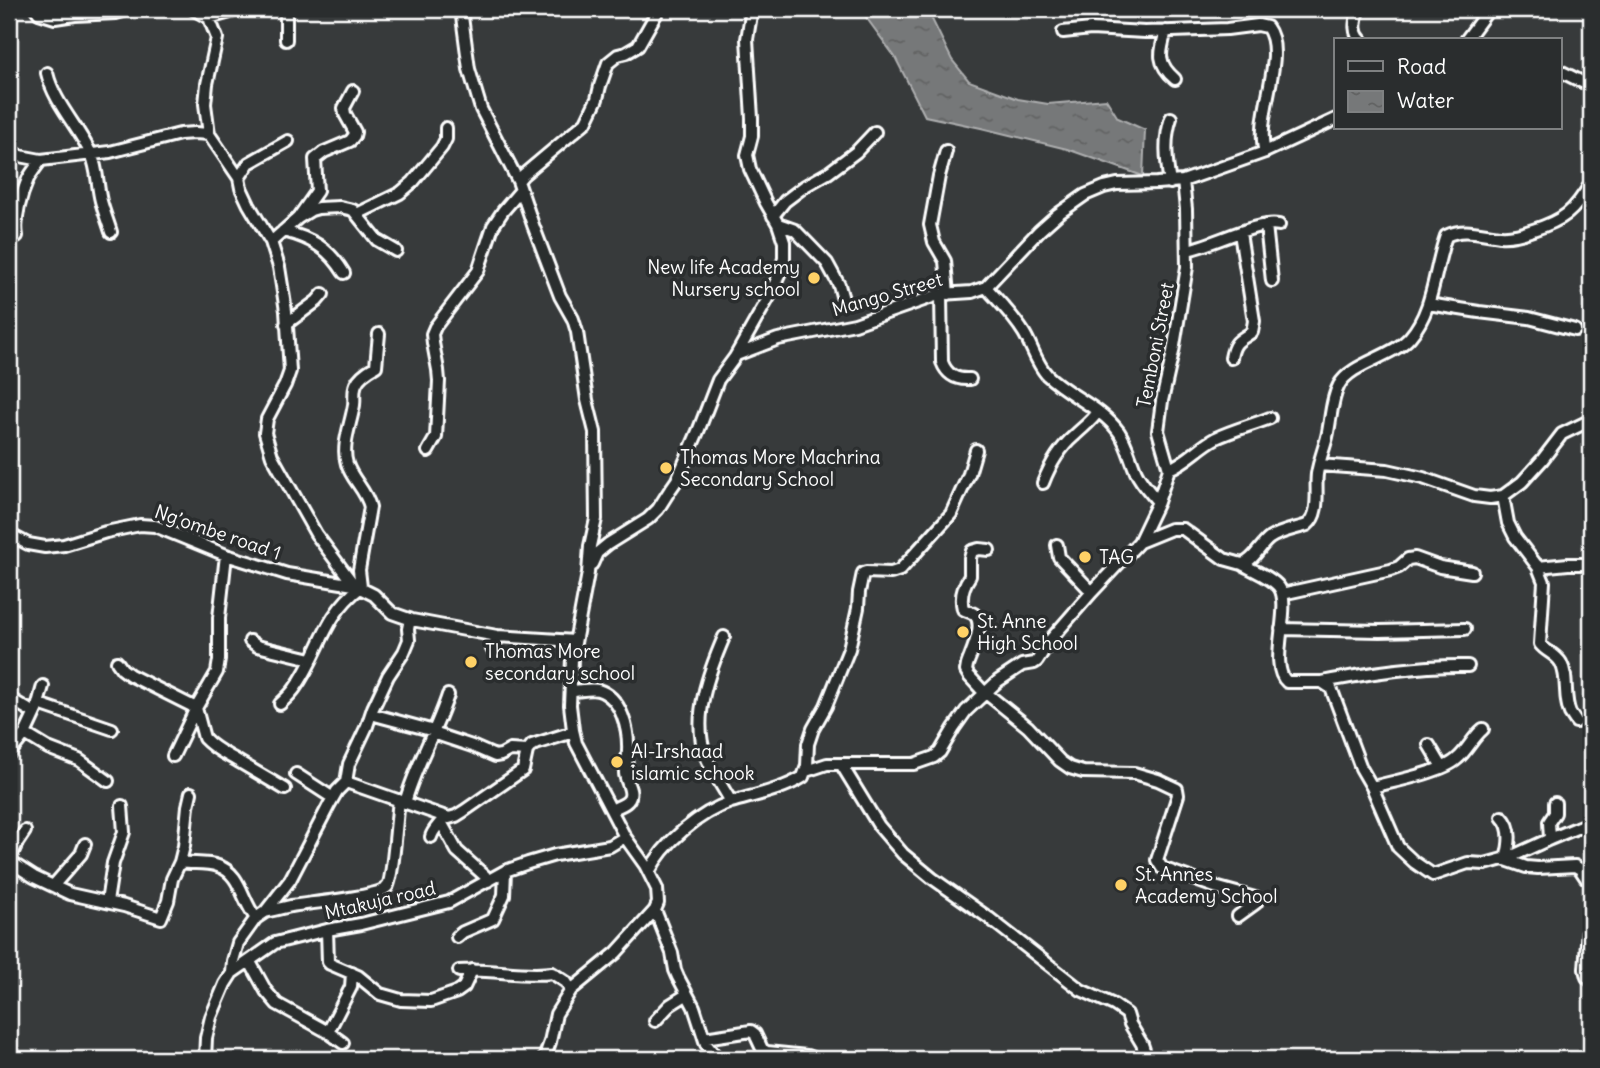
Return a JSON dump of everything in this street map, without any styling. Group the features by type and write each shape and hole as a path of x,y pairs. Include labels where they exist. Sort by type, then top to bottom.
{"street":[{"path":"36,9 39,13 55,18 116,13 131,9"},
{"path":"193,9 209,18 217,38 205,104 209,134 239,178 249,205 271,242 283,288 290,371 267,419 265,433 272,456 316,534 357,586"},
{"path":"209,18 241,9"},
{"path":"286,9 286,40"},
{"path":"461,9 469,69 481,109 520,186 560,296 578,332 587,400 593,422 596,519 572,659 570,705 573,732 576,743 625,837 649,872 657,890 655,910 616,953 571,990 556,1014 544,1059"},
{"path":"428,451 436,437 439,370 432,334 435,327 478,271 493,226 520,186 523,175 586,122 597,99 608,63 638,46 659,9"},
{"path":"1358,9 1355,29 1359,38"},
{"path":"1469,38 1489,9"},
{"path":"588,573 597,553 637,527 658,509 677,480 718,380 736,355 781,270 784,242 750,169 747,155 752,136 747,39 749,10"},
{"path":"1063,32 1091,29 1145,32 1258,25 1267,27 1272,34 1273,69 1264,118 1262,143 1265,152"},
{"path":"1166,31 1160,57 1162,64 1175,79"},
{"path":"1562,72 1591,84"},
{"path":"47,73 62,108 92,156 111,232"},
{"path":"298,218 317,191 315,159 324,152 350,141 354,136 355,132 344,108 353,91"},
{"path":"1170,183 1166,132 1171,118"},
{"path":"1158,502 1136,472 1126,444 1117,430 1098,412 1044,372 1014,317 986,287 1039,231 1085,195 1117,184 1183,181 1265,152 1334,120"},
{"path":"357,214 407,188 444,144 446,128"},
{"path":"776,220 785,201 856,152 875,132"},
{"path":"9,150 20,156 41,160 92,156 180,134 209,134"},
{"path":"239,178 249,163 288,141"},
{"path":"946,151 930,225 934,242 945,261 942,362 949,374 970,379"},
{"path":"17,236 15,227 20,203 29,178 41,160"},
{"name":"Temboni Street","path":"1169,469 1158,431 1185,284 1187,250 1183,181"},
{"path":"1242,564 1249,561 1267,540 1311,522 1315,511 1317,473 1340,384 1349,374 1401,346 1414,331 1428,304 1446,236 1466,231 1510,237 1553,224 1574,209 1591,183"},
{"path":"271,242 311,210 349,208 377,240 396,251"},
{"path":"776,220 795,230 827,263 839,285 844,303"},
{"path":"1187,250 1272,223 1279,225"},
{"path":"1266,225 1272,281"},
{"path":"284,231 316,243 333,257 344,273"},
{"path":"1231,358 1236,342 1252,332 1254,321 1240,233"},
{"name":"Mango Street","path":"736,355 778,340 855,324 944,294 972,292 986,287"},
{"path":"286,324 323,294"},
{"path":"1428,304 1529,318 1575,330"},
{"path":"280,704 293,691 311,659 323,622 357,586 370,507 368,497 351,475 346,462 346,452 356,383 376,366 379,334"},
{"path":"1042,483 1056,456 1072,437 1092,422 1098,412"},
{"path":"649,872 662,851 690,824 731,802 797,780 806,772 827,764 914,765 940,752 966,711 1016,668 1037,661 1051,639 1091,592 1139,542 1158,502 1169,469 1178,466 1218,437 1270,418"},
{"path":"1319,465 1387,470 1423,478 1474,496 1503,496 1522,482 1562,434 1591,421"},
{"path":"806,772 808,744 813,729 827,706 849,649 863,573 891,573 900,570 951,514 969,474 976,450"},
{"path":"1503,496 1508,523 1515,537 1538,567 1544,582 1540,644 1560,662 1565,674 1570,712 1576,722"},
{"name":"Ng’ombe road 1","path":"9,534 27,544 45,547 64,545 140,525 155,526 226,555 286,574 357,586 374,595 392,613 410,619 497,636 575,641"},
{"path":"1139,542 1171,529 1184,529 1224,559 1242,564 1281,589 1280,673 1287,682 1322,682 1372,673 1468,666"},
{"path":"1057,545 1059,556 1091,592"},
{"path":"989,550 972,551 970,576 965,582 963,609 974,614 979,623 967,665 969,676 1070,768 1083,772 1134,773 1177,789 1178,795 1157,860 1162,869 1255,898 1256,903 1238,916"},
{"path":"173,756 196,708 218,672 219,618 226,555"},
{"path":"1282,594 1391,570 1411,558 1440,567 1472,572"},
{"path":"1538,567 1591,564"},
{"path":"232,974 238,943 289,880 333,798 345,782 349,764 388,676 409,640 410,619"},
{"path":"1281,629 1465,629"},
{"path":"492,649 497,636"},
{"path":"723,637 702,704 701,733 709,765 731,802"},
{"path":"250,641 257,646 311,659"},
{"path":"117,662 130,675 196,708 207,742 219,752 285,789"},
{"path":"1322,682 1331,688 1361,768 1398,847 1425,871 1436,875 1468,863 1485,864 1506,859 1591,822"},
{"path":"9,754 25,734 43,686"},
{"path":"571,691 602,692 615,703 626,722 628,755 625,775 630,799 611,810"},
{"path":"180,862 216,864 229,871 250,911 260,915 291,906 382,891 387,887 391,874 402,802 448,695"},
{"path":"9,698 36,709"},
{"path":"36,709 41,704 112,729"},
{"path":"372,714 434,732 495,756 510,750 527,751"},
{"path":"1372,787 1442,767 1457,759 1475,735 1483,729"},
{"path":"431,837 442,820 456,816 523,770 527,751 532,745 573,732"},
{"path":"25,734 48,748 79,760 108,781"},
{"path":"1429,745 1442,767"},
{"path":"841,764 878,827 902,854 1081,990 1127,1014 1147,1059"},
{"path":"296,774 333,798"},
{"path":"345,782 402,802 442,820 457,850 488,881"},
{"path":"25,831 9,861 70,894 161,918 184,846 191,793"},
{"path":"1550,839 1549,822 1555,813 1555,803"},
{"path":"107,902 113,863 124,832 122,806"},
{"path":"1502,817 1509,826 1506,859"},
{"name":"Mtakuja road","path":"205,1059 211,1017 225,984 232,974 275,943 449,902 505,871 555,855 610,846 625,837"},
{"path":"53,886 81,854 85,844"},
{"path":"1506,859 1526,867 1575,866 1586,878 1591,879"},
{"path":"457,937 493,919 504,895 505,871"},
{"path":"655,910 672,953 675,970 694,1007 706,1044 718,1059"},
{"path":"1589,915 1585,969 1591,981"},
{"path":"327,930 330,964 352,973 380,994 401,1000 431,1001 457,992 464,987 472,970"},
{"path":"250,962 266,991 277,1004 343,1043"},
{"path":"459,971 536,975 552,973 566,982 571,990"},
{"path":"328,1032 351,987 352,973"},
{"path":"655,1021 670,1005 686,995"},
{"path":"704,1038 751,1031 762,1049 767,1052 815,1059"}],"water":[{"path":"860,9 927,9 952,60 969,81 1018,99 1048,104 1106,99 1118,118 1145,130 1143,176 1067,149 925,116 895,57"}],"place":[{"name":"New life Academy Nursery school","path":"814,278"},
{"name":"Thomas More Machrina Secondary School","path":"666,468"},
{"name":"TAG","path":"1085,557"},
{"name":"St. Anne High School","path":"963,632"},
{"name":"Thomas More secondary school","path":"471,662"},
{"name":"Al-Irshaad islamic schook","path":"617,762"},
{"name":"St. Annes Academy School","path":"1121,885"}]}
